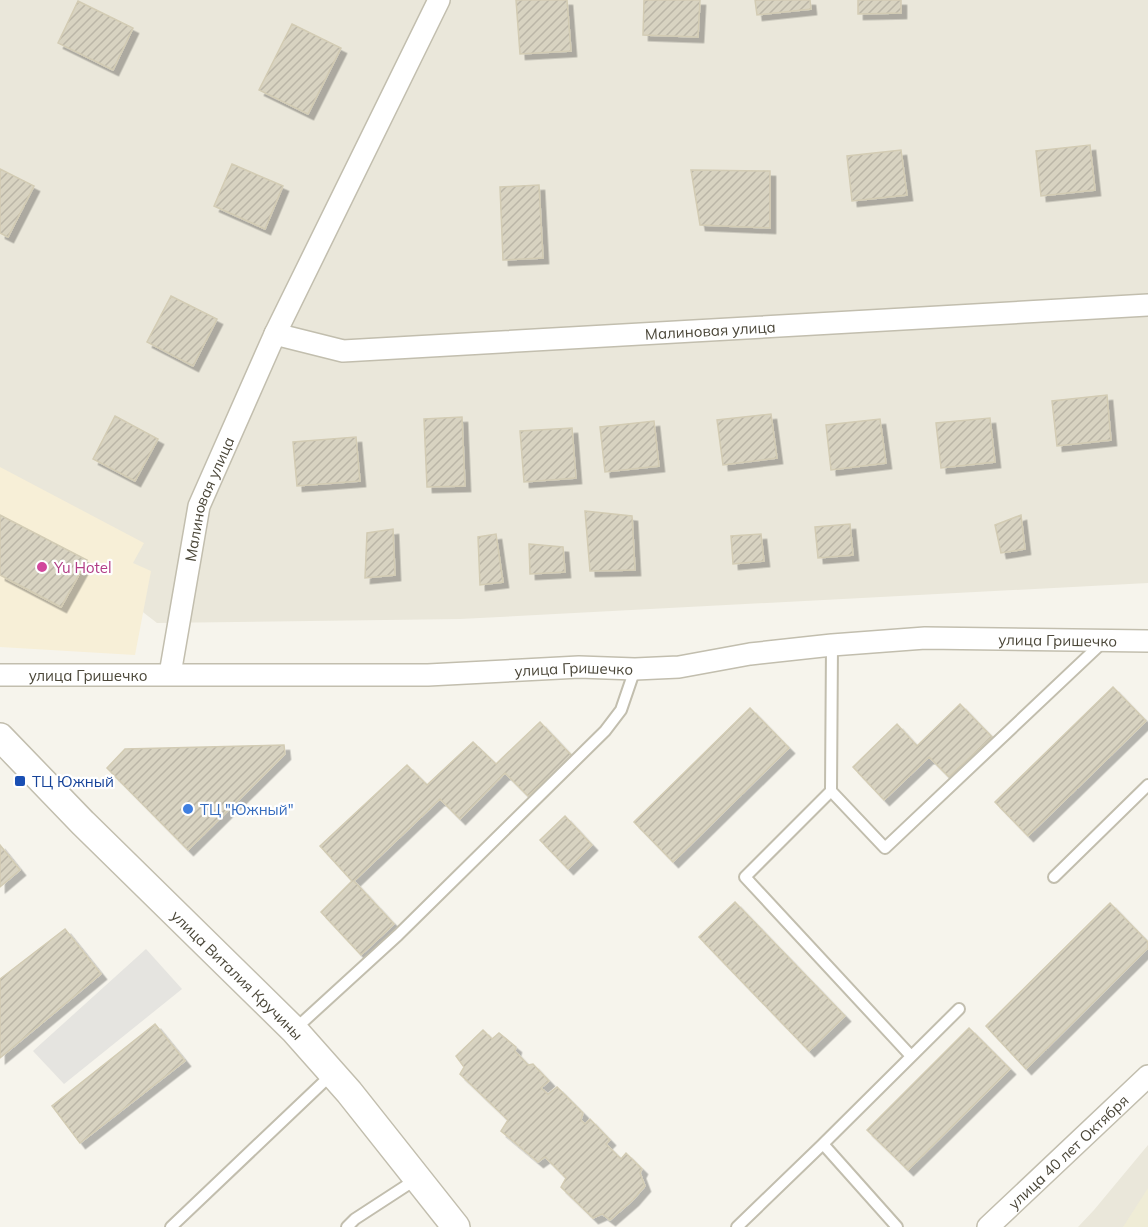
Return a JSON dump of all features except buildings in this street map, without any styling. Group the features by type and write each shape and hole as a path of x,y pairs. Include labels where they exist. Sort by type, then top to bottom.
{"street":[{"name":"Малиновая улица","path":"170,674 199,506 275,334 440,0"},
{"name":"Малиновая улица","path":"275,334 343,351 1148,305"},
{"name":"улица Гришечко","path":"0,675 428,675 579,667 634,669 679,667 750,654 832,645 925,638 1148,641"},
{"name":"улица Виталия Кручины","path":"0,737 83,823 294,1030 456,1227"},
{"name":"улица 40 лет Октября","path":"988,1227 1148,1076"}],"lane":[{"path":"832,645 831,791 885,848 1104,641"},
{"path":"294,1030 398,935 605,731 621,710 634,669"},
{"path":"1054,877 1148,785"},
{"path":"831,791 745,877 911,1056"},
{"path":"737,1227 959,1009"},
{"path":"171,1227 332,1074"},
{"path":"823,1144 897,1227"},
{"path":"347,1227 355,1219 418,1178"}],"shaded area":[{"path":"0,0 1148,0 1148,583 460,619 157,623 0,501"},
{"path":"0,467 144,543 133,563 151,571 135,655 0,647"},
{"path":"146,949 182,989 64,1084 33,1051"},
{"path":"1148,1145 1148,1227 1078,1227 1094,1210"},
{"path":"1148,1188 1148,1227 1123,1227"}],"place":[{"name":"Yu Hotel","path":"42,567"},
{"name":"ТЦ Южный","path":"20,781"},
{"name":"ТЦ \"Южный\"","path":"188,809"}]}
